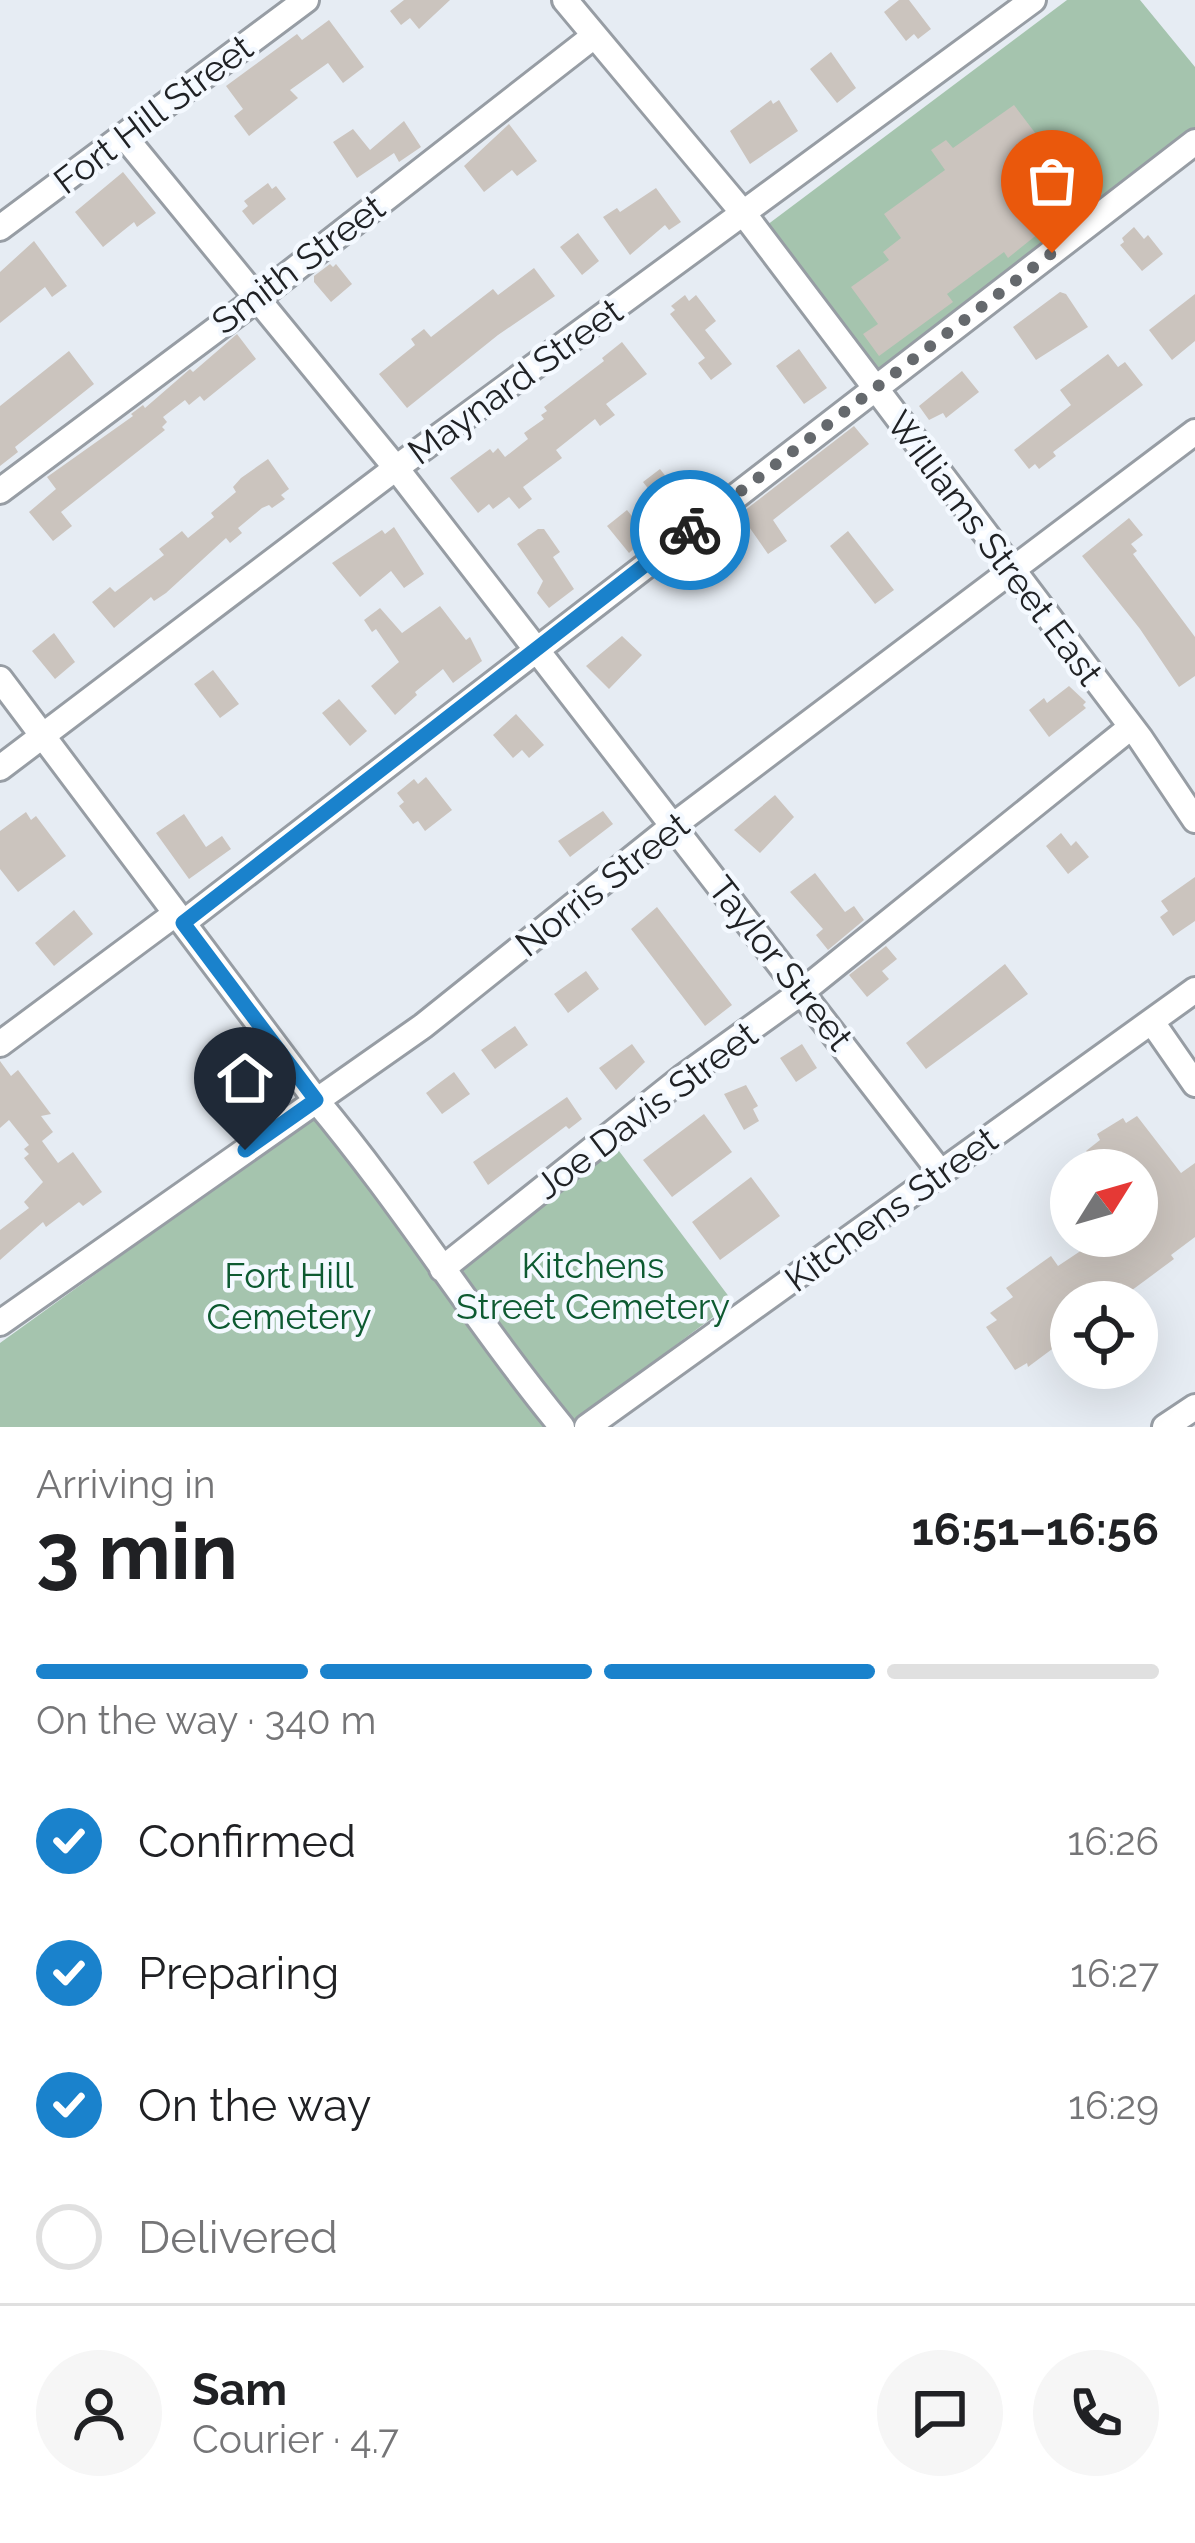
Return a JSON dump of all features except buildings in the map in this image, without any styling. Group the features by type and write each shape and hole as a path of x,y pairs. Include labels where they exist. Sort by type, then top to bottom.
{"street":[{"name":"Fort Hill Street","path":"0,228 306,0"},
{"name":"Williams Street East","path":"565,0 744,214 1131,727 1195,820"},
{"name":"Maynard Street","path":"0,768 396,468 1034,0"},
{"name":"Smith Street","path":"0,491 258,298 594,36"},
{"name":"Taylor Street","path":"124,136 396,468 941,1172"},
{"path":"0,1044 179,918 1195,142"},
{"name":"Norris Street","path":"0,1323 423,1026 674,825 1195,432"},
{"path":"0,679 361,1154 506,1359 562,1427"},
{"name":"Joe Davis Street","path":"442,1269 682,1078 803,991 1131,727"},
{"name":"Kitchens Street","path":"587,1427 1195,990"},
{"path":"1151,1022 1195,1084"},
{"path":"1165,1427 1195,1407"}],"green space":[{"path":"1067,0 1140,0 1195,67 1195,133 882,376 767,225"},
{"name":"Fort Hill Cemetery","path":"316,1119 355,1162 546,1427 0,1427 0,1343"},
{"name":"Kitchens Street Cemetery","path":"613,1143 733,1302 571,1424 457,1271"}],"way so far":[{"path":"690,530 1052,253"}],"route":[{"path":"245,1150 316,1100 183,923 690,530"}]}
